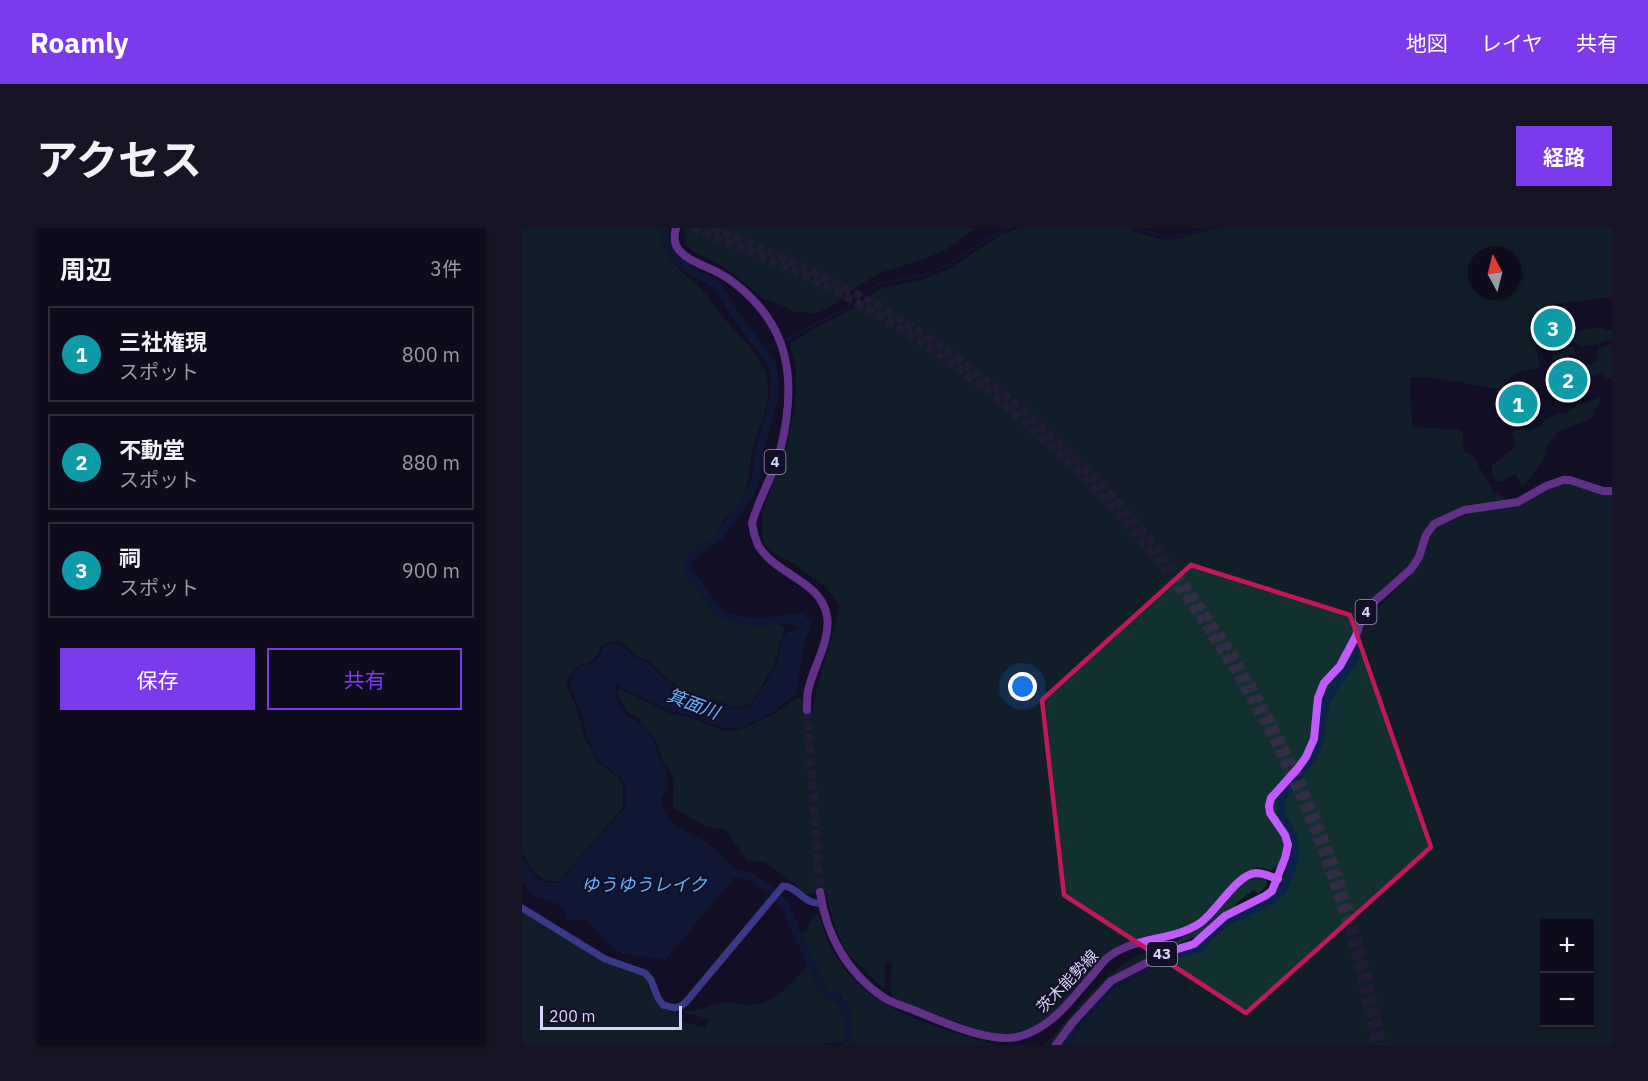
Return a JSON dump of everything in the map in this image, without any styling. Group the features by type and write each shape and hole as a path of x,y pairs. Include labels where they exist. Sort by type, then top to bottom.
{"main road":[{"name":"4","path":"676,228 675,235 679,249 688,257 721,274 754,300 775,329 784,350 789,376 788,400 779,451 752,523 759,547 771,560 819,596 825,606 828,632 808,691 807,710"},
{"name":"4","path":"1278,879 1288,845 1285,835 1270,813 1271,798 1299,768 1306,757 1314,739 1315,712 1324,683 1340,666 1356,636 1363,616 1375,601 1411,568 1419,557 1430,528 1439,520 1464,510 1518,502 1546,486 1563,480 1570,480 1603,491 1612,491"},
{"name":"茨木能勢線","path":"820,892 831,935 845,960 884,998 980,1035 997,1038 1016,1037 1035,1031 1058,1015 1107,958 1119,951 1136,943 1179,933 1198,925 1210,916 1246,876 1260,873 1278,879"},
{"name":"43","path":"1056,1045 1073,1022 1111,981 1168,952 1194,944 1225,916 1271,892 1278,879"}],"street":[{"path":"522,908 609,961 645,973 651,980 661,1003 677,1008 686,1002 783,886 787,886 809,901 822,904"}],"highlighted area":[{"path":"1191,565 1350,615 1431,847 1246,1013 1064,895 1042,700"}],"green space":[{"path":"522,228 662,228 670,258 702,290 744,340 763,367 768,396 741,503 738,509 725,517 719,531 711,540 691,552 683,571 697,585 710,609 720,617 755,625 775,624 784,627 774,666 751,703 736,708 717,701 691,696 677,689 672,681 648,660 639,657 618,640 601,646 594,658 581,664 568,677 567,688 576,705 585,739 598,762 619,778 623,787 623,807 559,881 546,880 536,874 522,853"},
{"path":"684,228 977,228 945,250 879,273 843,299 817,313 794,312 764,299 734,274 691,250 687,246"},
{"path":"1019,228 1130,228 1133,231 1168,241 1219,228 1612,228 1612,297 1552,304 1532,315 1531,322 1540,368 1515,373 1499,389 1436,378 1410,377 1413,427 1462,430 1464,451 1473,456 1494,493 1504,497 1505,501 1471,504 1432,521 1409,567 1373,599 1338,666 1326,675 1311,739 1304,756 1268,800 1284,845 1278,867 1271,870 1257,867 1245,872 1196,923 1180,930 1134,940 1118,947 1104,956 1056,1013 1033,1028 1016,1033 997,1034 981,1031 893,998 890,990 892,963 885,963 885,990 850,956 844,947 825,891 805,894 796,884 765,862 747,860 726,830 707,827 675,809 674,780 662,760 656,740 638,718 629,713 616,694 619,688 669,713 691,718 722,730 738,731 775,713 796,698 801,698 804,711 813,710 839,605 827,588 765,545 762,535 762,512 786,450 795,407 796,366 790,344 848,311 880,289 924,279 949,269 1001,235"},
{"path":"1600,327 1612,330 1612,340 1581,346 1553,338 1555,335"},
{"path":"1612,344 1612,377 1606,379 1603,373 1587,378 1583,365 1596,362 1599,348"},
{"path":"1566,345 1574,347 1575,353 1566,357 1563,366 1558,368 1552,356 1561,353"},
{"path":"1572,358 1577,363 1589,391 1587,395 1577,396 1569,361"},
{"path":"1600,398 1601,402 1595,409 1593,417 1558,432 1547,446 1545,457 1525,484 1521,485 1514,474 1500,482 1496,481 1492,474 1492,465 1516,447 1512,433 1521,428 1528,432 1542,425 1544,420 1560,413 1566,414 1577,405"},
{"path":"1563,483 1612,495 1612,1045 1059,1045 1109,989 1201,944 1216,926 1235,914 1267,900 1279,891 1293,845 1289,834 1272,809 1274,800 1322,740 1322,700 1327,685 1343,669 1368,619 1413,572 1423,558 1430,536 1436,528 1474,512 1519,506"},
{"path":"1259,877 1266,879 1267,882 1266,887 1258,894 1254,890 1237,902 1234,908 1217,917 1199,935 1157,953 1103,984 1052,1045 1045,1045 1105,978 1129,960 1180,939 1204,924 1236,889 1250,879"},
{"path":"522,910 607,963 637,971 647,979 656,1001 662,1008 679,1013 683,1022 706,1028 709,1019 686,1013 683,1010 699,1010 724,1003 749,1005 765,1002 786,989 808,965 821,991 841,1009 846,1028 844,1042 820,1045 522,1045"},
{"path":"819,913 829,944 844,969 863,989 886,1005 911,1017 996,1045 849,1045 850,1019 844,1001 841,995 837,996 833,991 835,996 823,984 802,933 807,930 812,918"}],"water":[{"name":"ゆうゆうレイク","path":"794,613 803,614 810,622 811,628 805,639 796,694 773,712 738,729 724,728 692,716 670,711 622,688 619,684 616,686 620,706 628,717 636,720 653,738 659,759 667,770 668,789 661,798 667,816 679,828 715,849 738,873 665,960 629,955 618,951 587,920 570,921 567,919 565,910 558,904 534,896 522,883 522,858 540,880 551,883 559,882 625,807 625,786 620,777 599,761 587,738 583,718 570,684 573,674 583,665 589,665 598,658 603,647 617,642 638,659 647,661 664,679 671,682 676,690 690,698 717,702 735,709 745,708 753,703 776,666 781,642 786,633 794,629 801,629 777,622 776,618"}],"waterway":[{"name":"箕面川","path":"664,228 667,246 678,260 687,268 717,285 772,364 775,382 773,403 757,457 757,476 749,496 719,536 687,562 686,570 722,615 755,623 787,619"},
{"path":"782,342 848,307 879,284 931,273 1010,228"},
{"path":"1136,228 1168,238 1212,228"},
{"path":"762,350 778,344"},
{"path":"1063,1045 1082,1019 1116,983 1141,972 1165,957 1200,948 1225,923 1272,900 1282,892 1293,863 1295,848 1293,836 1281,813 1280,802 1315,754 1327,700 1355,659 1360,645"},
{"name":"箕面川","path":"728,875 737,873 750,877 770,891 785,906 822,988 844,1007 848,1018 846,1045"},
{"name":"箕面川","path":"834,991 838,1000"}],"tunnel":[{"path":"692,228 806,276 913,337 1001,402 1081,476 1153,556 1217,643 1271,737 1316,835 1351,938 1375,1045"},
{"path":"712,228 854,292 916,329 957,358 1035,421 1102,485 1162,554 1215,627 1262,703 1302,784 1335,868 1362,955 1382,1045"},
{"path":"807,710 820,892"}],"place":[{"name":"祠","path":"1553,328"},
{"name":"不動堂","path":"1568,380"},
{"name":"三社権現","path":"1518,404"}]}
